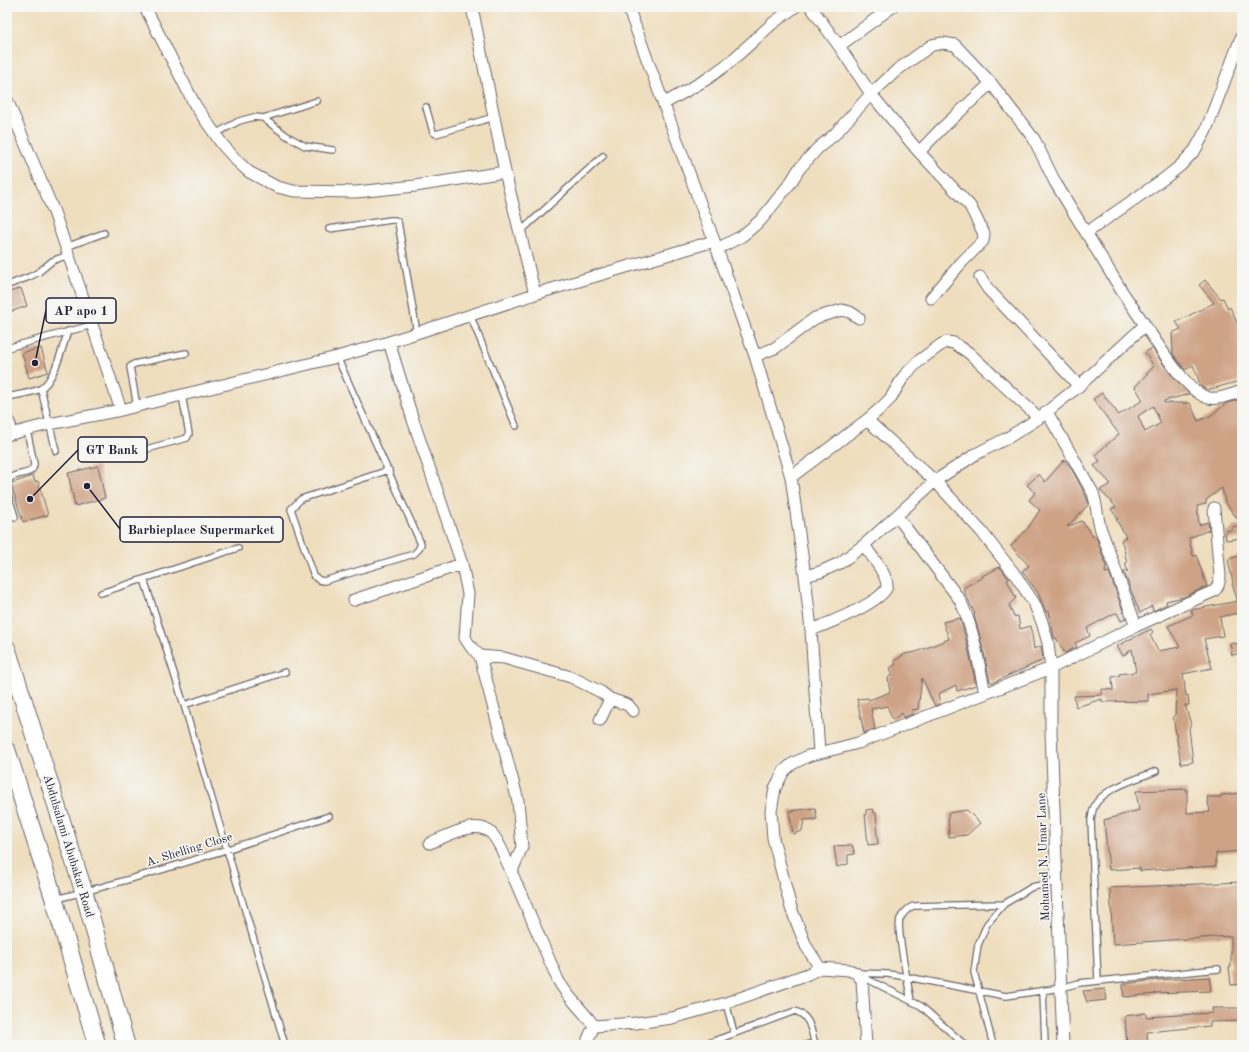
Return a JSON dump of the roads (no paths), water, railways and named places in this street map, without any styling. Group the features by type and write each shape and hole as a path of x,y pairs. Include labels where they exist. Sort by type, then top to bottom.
{"main road":[{"name":"Abdulsalami Abubakar Road","path":"7,648 84,892 126,1045"},
{"path":"7,751 54,900 97,1045"}],"street":[{"path":"145,7 195,105 215,134 236,161 249,172 277,187 294,191 356,192 415,186 505,172"},
{"path":"472,7 505,172 535,294"},
{"path":"664,103 713,75 773,23 795,7"},
{"path":"811,7 840,46 871,94 919,152 970,206 984,234 983,241 962,262 931,298"},
{"path":"840,46 892,7"},
{"path":"631,8 755,356 791,477 806,576 819,753"},
{"path":"1086,233 1165,178 1180,166 1195,150 1206,130 1242,35"},
{"path":"9,429 49,424 121,410 337,357 389,342 535,294 716,245 742,236 761,220 791,182 799,169 818,148 834,135 871,94 914,56 932,46 943,43 955,45 991,83 1034,138 1055,182 1123,293 1173,365 1189,384 1200,394 1209,398 1221,398 1242,391"},
{"path":"919,152 940,130 991,83"},
{"path":"7,100 54,212 121,410"},
{"path":"980,277 988,289 1079,386"},
{"path":"755,356 775,348 815,318 842,310 850,312 859,318"},
{"path":"806,576 820,572 840,563 864,545 935,481 976,454 1009,437 1043,415 1079,386 1145,325"},
{"path":"389,342 413,420 462,564 468,594 465,638 471,648 480,656 518,800 522,847 512,871"},
{"path":"791,477 867,420 890,399 904,376 920,360 942,344 947,342 954,344 969,353 1043,415 1093,493 1101,530 1136,626"},
{"name":"Mohamed N. Umar Lane","path":"867,420 935,481 981,532 1016,576 1034,603 1042,622 1048,643 1051,668 1051,730 1063,1045"},
{"path":"9,429 27,430 49,424"},
{"path":"820,968 806,946 791,908 773,838 771,811 775,788 784,771 802,758 858,743 1051,668 1136,626 1214,591 1218,588 1220,576 1214,508"},
{"path":"897,516 960,600 972,630 985,693"},
{"path":"811,630 866,606 884,593 887,589 881,570 864,545"},
{"path":"354,600 462,564"},
{"path":"480,656 504,658 571,677 602,692 610,699 628,705 633,711"},
{"path":"600,720 610,699"},
{"path":"430,843 467,827 480,828 491,833 501,848 512,871 563,990 587,1016 594,1026"},
{"path":"594,1026 636,1024 672,1018 726,1003 808,974 820,968 849,970 856,973 862,980 866,1045"},
{"path":"589,1045 588,1039 594,1026"}],"lane":[{"path":"215,134 240,121 254,117 263,118 317,100"},
{"path":"426,107 433,132 436,134 494,117"},
{"path":"263,118 287,136 305,146 333,150"},
{"path":"520,232 603,156"},
{"path":"329,229 391,220 398,222 417,333"},
{"path":"8,285 39,272 67,251 104,233"},
{"path":"470,315 516,426"},
{"path":"7,348 92,325"},
{"path":"7,397 41,389 53,372 68,331"},
{"path":"137,406 130,367 134,364 186,353"},
{"path":"337,357 389,470 421,544 414,554 324,580 319,580 314,576 291,509 301,499 389,470"},
{"path":"41,389 56,451"},
{"path":"143,450 187,438 189,434 182,394"},
{"path":"7,409 9,429"},
{"path":"7,482 11,477 30,472 34,468 27,430"},
{"path":"7,491 15,517"},
{"path":"101,593 238,548"},
{"path":"144,579 184,705 285,1045"},
{"path":"184,705 285,672"},
{"path":"1098,981 1091,820 1094,807 1100,798 1108,792 1156,771"},
{"name":"A. Shelling Close","path":"54,900 227,850 329,816"},
{"path":"993,1045 974,972 978,945 986,924 1004,904 1032,887 1057,882"},
{"path":"911,1001 901,946 900,920 906,910 913,906 1004,904"},
{"path":"856,973 888,974 1006,996 1061,988 1079,983 1218,969"},
{"path":"856,973 922,1006 965,1045"},
{"path":"1043,991 1045,1045"},
{"path":"726,1003 734,1033"},
{"path":"703,1045 795,1011 803,1013 808,1020 815,1044 806,1045"}],"place":[{"name":"AP apo 1","path":"35,363"},
{"name":"Barbieplace Supermarket","path":"87,486"},
{"name":"GT Bank","path":"30,499"}]}
